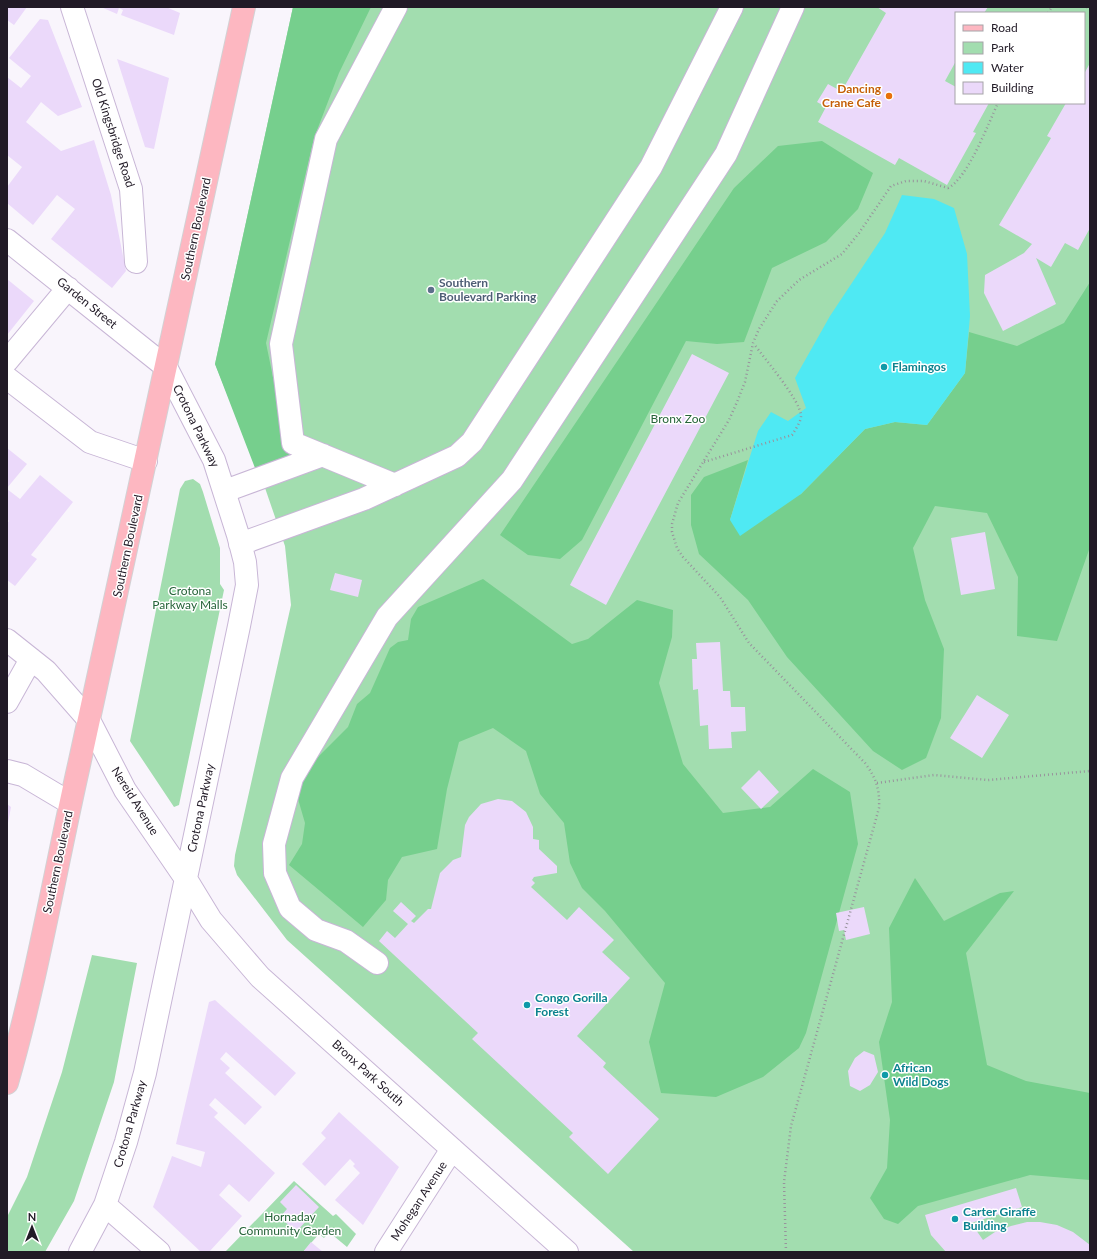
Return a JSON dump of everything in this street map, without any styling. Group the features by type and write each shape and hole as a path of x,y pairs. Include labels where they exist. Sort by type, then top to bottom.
{"main road":[{"name":"Southern Boulevard","path":"7,1084 24,1017 244,7"}],"street":[{"name":"Old Kingsbridge Road","path":"72,7 132,189 136,262"},
{"path":"240,544 364,500 457,456 472,442 651,167 732,7"},
{"path":"377,963 346,941 316,930 290,908 275,873 274,844 292,778 387,617 512,480 726,154 793,7"},
{"path":"392,10 326,138 281,344 293,442 395,485"},
{"name":"Garden Street","path":"7,240 166,367"},
{"path":"7,361 68,288"},
{"name":"Crotona Parkway","path":"80,1252 105,1205 126,1142 145,1074 247,585 245,562 225,491 214,460 166,367"},
{"path":"7,378 90,442 146,461"},
{"path":"225,491 323,455"},
{"name":"Nereid Avenue","path":"7,640 46,671 89,720 125,790 186,879"},
{"path":"7,702 31,659"},
{"path":"7,771 23,775 70,803"},
{"name":"Bronx Park South","path":"186,879 211,920 260,977 567,1252"},
{"name":"Mohegan Avenue","path":"386,1252 452,1149"},
{"path":"105,1205 159,1252"}],"path":[{"path":"1087,7 1090,10"},
{"path":"786,1252 784,1182 791,1126 879,808 879,791 877,783 860,758 749,643 720,597 683,557 677,548 672,532 674,515 678,503 729,420 738,402 745,382 753,344 766,315 777,301 799,280 842,254 859,233 892,186 906,182 924,181 948,188 957,183 975,151 998,104"},
{"path":"703,462 792,435 801,417 800,408 753,344"},
{"path":"877,783 934,775 988,780 1090,771"}],"green space":[{"name":"Bronx Zoo","path":"293,7 1090,7 1090,1252 634,1252 287,940 237,875 234,866 235,855 291,605 285,546 264,485 215,364"},
{"path":"293,7 371,7 339,73 314,138 266,343 289,456 255,468 215,364"},
{"path":"822,141 873,173 858,209 826,242 772,268 744,342 717,344 686,341 582,540 560,559 528,555 500,535 734,188 778,146"},
{"path":"1090,282 1090,547 1057,641 1017,636 1018,577 987,513 935,506 913,548 925,600 944,649 941,718 926,758 902,770 873,751 787,657 748,600 699,554 691,525 691,495 704,477 748,460 730,520 801,494 865,429 895,422 927,425 965,373 969,332 1017,346 1064,323"},
{"name":"Crotona Parkway Malls","path":"193,479 200,484 220,548 220,584 224,590 179,805 174,807 130,741 180,489 185,481"},
{"path":"483,579 572,644 588,639 637,600 673,610 672,637 659,683 683,764 723,813 770,807 813,769 850,792 858,844 806,1033 799,1048 763,1077 716,1097 661,1093 649,1042 665,983 605,911 582,888 570,863 564,823 540,794 526,751 493,728 459,742 447,789 437,849 402,857 388,880 386,900 363,927 289,865 302,844 305,823 298,799 298,789 305,772 348,727 357,704 370,693 390,648 398,642 408,640 411,619 418,607"},
{"path":"915,878 944,921 1000,893 1014,891 966,953 987,1065 1026,1081 1090,1093 1090,1180 1030,1175 918,1206 898,1224 884,1219 870,1198 887,1168 890,1120 879,1042 892,1002 889,928"},
{"path":"92,955 137,963 114,1082 74,1201 45,1252 7,1252 7,1217 27,1177 62,1072"},
{"name":"Hornaday Community Garden","path":"294,1181 333,1216 336,1214 356,1234 347,1247 329,1232 324,1238 319,1234 303,1252 225,1252"}],"water":[{"name":"Flamingos","path":"902,195 934,199 954,208 967,254 970,316 965,373 927,425 895,422 865,429 801,494 740,536 730,520 758,431 771,412 788,421 806,408 795,378 830,316 885,233"}],"building":[{"path":"7,7 27,7 14,25 7,20"},
{"path":"101,7 166,7 180,13 174,35 121,15 123,10 119,8 117,14"},
{"name":"Dancing Crane Cafe","path":"877,7 988,7 985,12 955,12 955,63 945,81 955,86 955,104 988,104 973,132 976,133 947,185 899,158 895,165 818,122 826,107 817,102 828,84 837,89 838,86 843,89 886,13"},
{"path":"40,19 48,20 82,107 58,116 41,102 26,122 61,151 94,140 111,195 126,271 112,288 51,239 75,209 57,195 33,225 7,203 7,187 22,167 7,155 7,77 21,88 31,76 9,58"},
{"path":"117,59 169,78 154,149 145,147"},
{"path":"1090,63 1090,228 1078,250 1065,243 1051,267 1036,258 1056,304 1003,331 984,293 985,275 1024,253 1032,244 999,225 1051,138 1047,136 1065,104 1085,104 1085,72"},
{"path":"7,279 34,301 7,335"},
{"path":"692,354 729,373 606,605 570,585"},
{"path":"7,448 27,464 7,488"},
{"path":"40,475 73,502 31,555 37,559 15,586 7,580 7,523 9,521 7,519 7,489 20,499"},
{"path":"985,532 995,589 961,595 951,538"},
{"path":"335,573 362,580 358,597 330,590"},
{"path":"720,642 723,691 730,691 731,707 745,707 746,731 731,732 732,748 709,749 708,725 700,726 698,689 693,690 692,659 697,659 696,643"},
{"path":"977,695 1009,715 982,758 950,738"},
{"path":"759,770 779,792 761,809 741,788"},
{"name":"Congo Gorilla Forest","path":"498,799 512,801 526,812 533,827 533,839 539,840 539,849 557,866 557,873 534,877 532,880 535,883 531,887 567,920 579,907 614,940 602,952 630,978 577,1036 606,1063 603,1067 659,1119 608,1174 569,1137 573,1133 472,1039 478,1033 379,941 387,931 395,938 408,924 393,911 401,902 416,916 411,921 414,923 428,909 431,909 440,873 453,860 461,857 465,825 469,817 481,804"},
{"path":"7,804 11,807 8,823 7,823"},
{"path":"864,907 870,934 846,940 844,930 839,931 836,913"},
{"path":"215,1000 296,1073 275,1096 226,1052 220,1059 230,1068 225,1073 262,1107 245,1125 215,1098 209,1105 218,1113 214,1117 275,1173 249,1202 229,1184 219,1195 242,1216 209,1252 201,1252 153,1207 172,1156 201,1167 205,1152 176,1144 209,1002"},
{"path":"864,1051 874,1055 878,1072 870,1085 860,1091 850,1086 848,1071 855,1058"},
{"path":"339,1112 399,1167 363,1225 335,1200 360,1173 353,1166 355,1164 350,1159 325,1186 302,1164 326,1138 321,1133"},
{"path":"296,1185 319,1207 296,1232 280,1217 287,1209 280,1202"},
{"name":"Carter Giraffe Building","path":"1016,1188 1022,1207 971,1223 983,1240 995,1232 1011,1226 1027,1222 1040,1222 1057,1225 1073,1232 1090,1245 1090,1252 946,1252 931,1235 925,1215"},
{"path":"311,1242 323,1252 303,1252"}],"place":[{"name":"Dancing Crane Cafe","path":"889,96"},
{"name":"Southern Boulevard Parking","path":"431,290"},
{"name":"Flamingos","path":"884,367"},
{"name":"Congo Gorilla Forest","path":"527,1005"},
{"name":"African Wild Dogs","path":"885,1075"},
{"name":"Carter Giraffe Building","path":"955,1219"}]}
